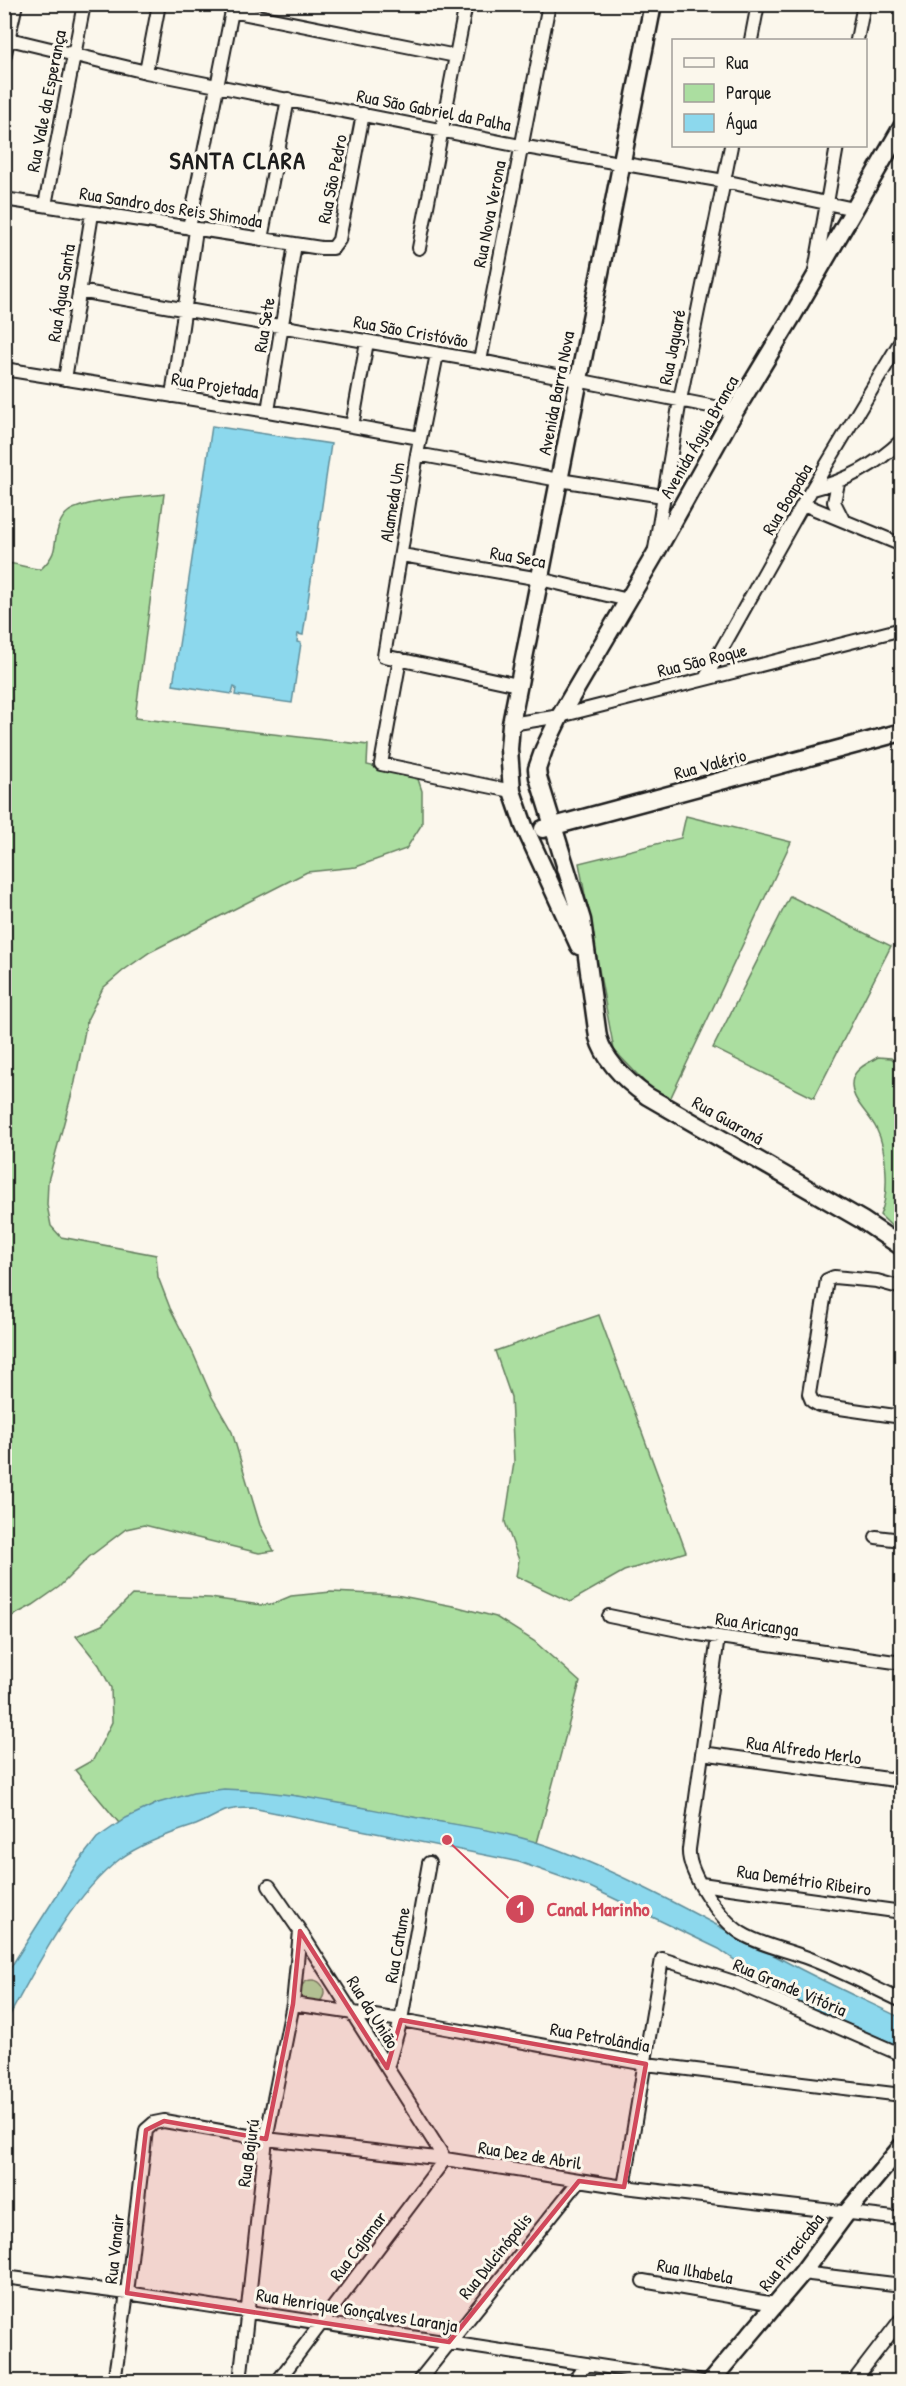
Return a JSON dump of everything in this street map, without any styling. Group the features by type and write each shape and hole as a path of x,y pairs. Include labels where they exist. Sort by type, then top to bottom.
{"street":[{"path":"4,58 16,4"},
{"name":"Rua Vale da Esperança","path":"45,205 72,55 84,4"},
{"path":"146,72 159,4"},
{"path":"420,248 466,4"},
{"name":"Rua Nova Verona","path":"480,361 549,4"},
{"name":"Avenida Barra Nova","path":"512,791 511,724 653,4"},
{"path":"751,39 758,4"},
{"path":"857,39 864,4"},
{"path":"172,396 192,229 232,8 456,56"},
{"name":"Rua São Gabriel da Palha","path":"9,39 146,72 520,146 724,181 854,209"},
{"path":"261,239 288,99"},
{"name":"Rua São Pedro","path":"333,248 339,240 363,114"},
{"name":"Avenida Águia Branca","path":"537,769 544,748 560,716 654,556 735,411 902,127"},
{"name":"Rua Jaguaré","path":"654,556 680,400 731,147"},
{"path":"814,276 825,203 837,147"},
{"name":"Rua Sandro dos Reis Shimoda","path":"4,199 192,229 333,248"},
{"name":"Rua Água Santa","path":"65,379 92,214"},
{"name":"Rua Sete","path":"268,411 295,244"},
{"name":"Rua São Cristóvão","path":"79,291 480,361 735,411"},
{"name":"Rua Boapaba","path":"706,678 803,504 902,339"},
{"path":"352,426 367,342"},
{"name":"Alameda Um","path":"400,659 384,656 436,354"},
{"name":"Rua Projetada","path":"4,369 420,438"},
{"path":"813,489 838,483 896,450 902,440"},
{"path":"417,454 663,496"},
{"path":"838,483 834,502 843,520"},
{"path":"803,504 902,545"},
{"name":"Rua Seca","path":"402,555 540,579 628,600"},
{"name":"Rua São Roque","path":"511,724 560,716 902,629"},
{"path":"512,791 381,764 400,659 518,685"},
{"name":"Rua Valério","path":"529,835 552,826 901,735"},
{"path":"510,762 520,769 537,769"},
{"name":"Rua Guaraná","path":"537,769 552,826 582,920 602,1050 633,1087 862,1220 902,1247"},
{"name":"Rua Guaraná","path":"512,791 529,835 576,938 591,984"},
{"path":"902,1288 866,1280 834,1277 828,1280 825,1287 809,1394 812,1401 819,1405 902,1417"},
{"path":"876,1536 902,1540"},
{"name":"Rua Aricanga","path":"609,1616 718,1637 902,1663"},
{"name":"Rua Grande Vitória","path":"718,1637 688,1855 691,1866 726,1920 748,1937 807,1958 902,2001"},
{"name":"Rua Alfredo Merlo","path":"702,1754 902,1781"},
{"name":"Rua Catume","path":"387,2068 401,2020 429,1863"},
{"name":"Rua Demétrio Ribeiro","path":"701,1884 902,1912"},
{"name":"Rua da União","path":"269,1886 445,2159"},
{"name":"Rua Bajurú","path":"240,2382 266,2139 293,2004 300,1931"},
{"name":"Rua Grande Vitória","path":"646,2064 662,1959 737,1983 902,2055"},
{"name":"Rua Petrolândia","path":"293,2004 401,2020 646,2064 902,2095"},
{"path":"624,2187 646,2064"},
{"name":"Rua Dez de Abril","path":"154,2123 165,2121 266,2139 445,2159 624,2187 902,2219"},
{"name":"Rua Vanair","path":"114,2382 128,2293 146,2130 154,2123"},
{"name":"Rua Piracicaba","path":"710,2382 802,2273 848,2211 902,2146"},
{"name":"Rua Cajamar","path":"277,2382 445,2159"},
{"name":"Rua Dulcinópolis","path":"418,2382 579,2181"},
{"path":"802,2273 902,2285"},
{"name":"Rua Henrique Gonçalves Laranja","path":"4,2277 128,2293 703,2382"},
{"name":"Rua Ilhabela","path":"643,2281 775,2304"},
{"path":"853,2382 902,2318"},
{"path":"573,2382 587,2364"}],"highlighted area":[{"path":"300,1931 387,2068 401,2020 646,2064 624,2187 579,2181 449,2342 127,2293 146,2130 164,2121 266,2139 293,2004"}],"green space":[{"path":"164,494 135,718 368,745 367,765 417,776 422,791 422,824 406,849 356,867 307,872 150,952 103,988 87,1020 75,1082 48,1181 47,1205 51,1226 61,1237 156,1255 158,1277 170,1308 212,1397 232,1432 260,1525 274,1551 259,1553 144,1525 126,1529 89,1557 59,1587 33,1605 5,1620 5,563 41,569 51,557 61,520 75,508 99,502"},
{"path":"686,816 791,842 670,1099 656,1094 614,1050 579,863 681,838"},
{"path":"790,896 891,946 814,1098 713,1048"},
{"path":"878,1057 891,1058 901,1066 901,1235 880,1215 886,1184 883,1148 876,1128 856,1098 852,1085 857,1071"},
{"path":"599,1315 686,1552 624,1571 570,1602 516,1576 519,1560 505,1522 514,1462 511,1397 495,1351"},
{"path":"331,1592 396,1595 496,1617 534,1641 580,1682 537,1843 489,1831 290,1795 158,1803 119,1823 75,1770 93,1760 112,1722 111,1688 99,1665 76,1636 102,1625 132,1595 210,1598 261,1605 272,1604 291,1596"},
{"path":"312,1980 320,1984 324,1992 320,2000 312,2004 304,2000 300,1992 304,1984"}],"water":[{"path":"212,426 331,444 303,635 298,634 297,642 301,643 292,703 235,695 236,688 234,687 232,694 173,685"},
{"path":"224,1789 340,1803 541,1843 645,1888 812,1975 901,2018 902,2049 789,1999 719,1949 590,1887 519,1862 252,1808 225,1811 147,1844 120,1859 85,1893 70,1914 41,1958 5,2024 5,1976 76,1865 97,1838 126,1818 158,1803 193,1793"}],"place":[{"name":"Canal Marinho","path":"447,1840"}],"district":[{"name":"SANTA CLARA","path":"238,160"}]}
